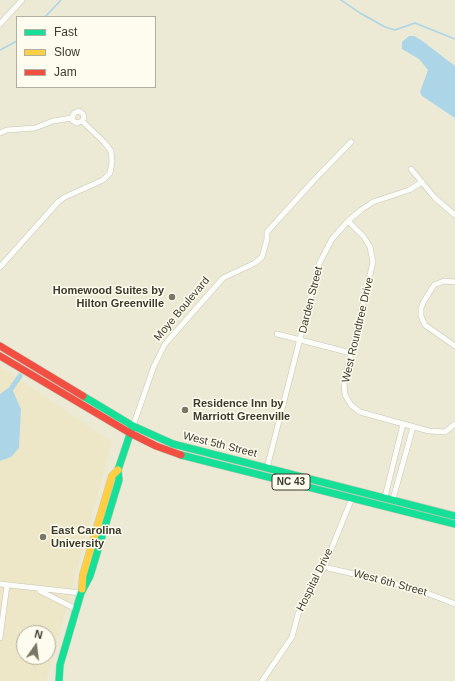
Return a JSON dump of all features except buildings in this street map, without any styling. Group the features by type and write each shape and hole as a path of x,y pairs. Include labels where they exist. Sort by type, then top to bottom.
{"main road":[{"name":"West 5th Street","path":"0,346 156,446 180,455 273,477 455,524"},
{"name":"West 5th Street","path":"0,356 131,430 172,444 455,516"},
{"name":"Moye Boulevard","path":"59,681 60,665 81,593 83,575 112,476 118,470 131,430"},
{"path":"273,477 282,476 318,485 337,486"},
{"path":"327,492 342,492 388,503 392,502 393,499"}],"street":[{"path":"0,24 22,0"},
{"path":"72,118 74,113 79,111 83,114 84,118 82,121"},
{"path":"72,118 75,122 79,123 82,121"},
{"path":"0,133 7,130 35,128 72,118"},
{"path":"0,267 58,202 65,197 103,180 110,173 112,162 111,151 104,142 82,121"},
{"name":"Moye Boulevard","path":"131,430 154,366 165,344 223,278 255,263 262,257 267,232 350,142"},
{"path":"411,169 435,198 455,215"},
{"name":"Darden Street","path":"267,468 319,264 332,239 348,221 372,202 409,190 422,182"},
{"name":"West Roundtree Drive","path":"348,221 364,238 370,247 373,262 344,383 345,395 351,405 360,412 429,431 445,432 455,424"},
{"path":"455,282 444,281 434,285 424,301 420,316 425,325 455,346"},
{"path":"277,334 351,352"},
{"path":"385,497 403,424"},
{"path":"393,499 412,426"},
{"name":"Hospital Drive","path":"262,681 292,637 298,614 324,567 352,498"},
{"name":"West 6th Street","path":"324,567 415,588 455,604"},
{"path":"0,584 81,593"},
{"path":"0,638 7,585"},
{"path":"35,589 76,609"}],"shaded area":[{"name":"East Carolina University","path":"0,366 112,442 56,645 56,625 16,625 16,665 50,665 46,681 0,681"}],"water":[{"path":"409,36 414,36 421,40 455,66 455,118 422,96 420,92 428,70 419,59 402,49 402,42"},
{"path":"8,388 13,391 21,409 19,448 11,457 0,461 0,394"}],"waterway":[{"path":"46,16 61,0"},
{"path":"341,0 385,27 395,30 415,23 455,39"},
{"path":"0,50 16,42"},
{"path":"11,389 20,376"}],"traffic: fast":[{"path":"83,396 133,426 173,444 455,516"},
{"path":"59,681 60,665 81,593 90,576 119,480 118,470 132,428"},
{"path":"181,455 455,524"}],"traffic: slow":[{"path":"82,589 83,575 112,476 118,470"}],"traffic: jam":[{"path":"0,346 83,396"},
{"path":"0,356 130,433 156,446 181,455"}],"place":[{"name":"Homewood Suites by Hilton Greenville","path":"172,297"},
{"name":"Residence Inn by Marriott Greenville","path":"185,410"},
{"name":"East Carolina University","path":"43,537"}]}
